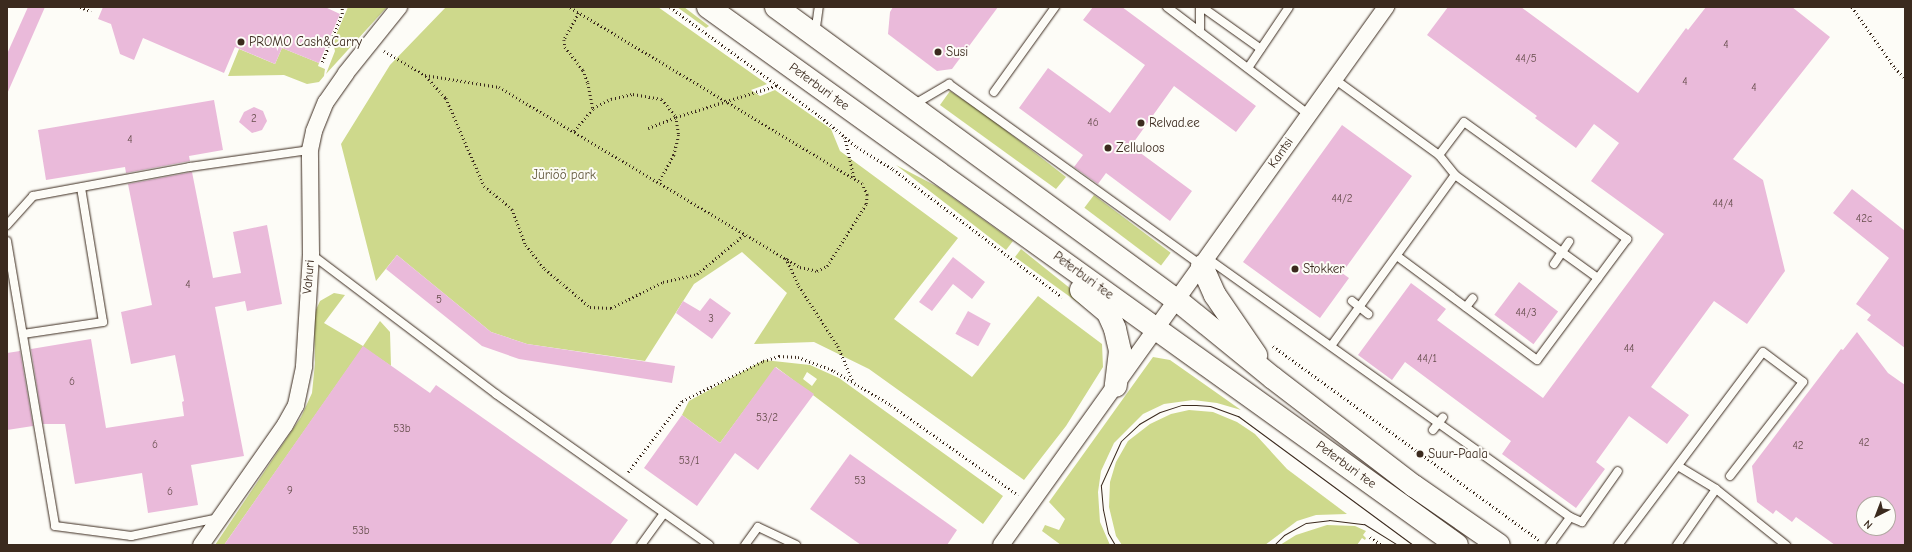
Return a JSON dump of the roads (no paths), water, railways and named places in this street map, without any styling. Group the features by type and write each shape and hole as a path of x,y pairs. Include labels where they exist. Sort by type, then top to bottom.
{"highway":[{"name":"Peterburi tee","path":"708,7 1157,328 1457,545"},
{"name":"Peterburi tee","path":"776,7 1177,300 1273,378 1414,486 1499,545"},
{"path":"1024,233 1072,283 1108,313 1115,329 1120,351 1116,386"},
{"path":"1204,262 1215,294 1273,378"}],"street":[{"name":"Vahuri","path":"201,545 285,425 296,405 304,366 311,254 310,150 314,131 326,102 399,7"},
{"name":"Kantsi","path":"1001,545 1116,386 1333,78 1386,7"}],"lane":[{"path":"815,35 819,7"},
{"path":"994,92 1055,7"},
{"path":"1167,7 1308,114"},
{"path":"1200,32 1201,7"},
{"path":"1201,7 1261,49"},
{"path":"1248,68 1289,7"},
{"path":"1333,78 1439,155 1455,175 1598,278"},
{"path":"912,106 949,84 1204,262 1441,420 1570,517 1582,522 1618,471"},
{"path":"1397,256 1537,360 1627,239 1464,122 1439,155"},
{"path":"7,225 33,196 190,167 310,150"},
{"path":"1332,346 1455,175"},
{"path":"23,334 102,322 81,188"},
{"path":"7,241 55,526 131,536 220,518"},
{"path":"1554,264 1569,242"},
{"path":"311,254 496,394 709,545"},
{"path":"1466,307 1473,298"},
{"path":"1352,301 1368,314"},
{"path":"1618,545 1763,352 1803,382 1730,476"},
{"path":"1433,430 1441,420"},
{"path":"1678,466 1716,489 1786,545"},
{"path":"1677,545 1716,489"},
{"path":"641,545 664,513"},
{"path":"1550,545 1570,517"},
{"path":"745,545 758,527 796,545"}],"tram line":[{"path":"1115,545 1108,533 1103,510 1101,485 1121,441 1139,424 1160,412 1182,405 1210,406 1238,416 1413,545"},
{"path":"1274,545 1284,535 1306,523 1329,520 1364,524 1398,545"}],"place":[{"name":"PROMO Cash&Carry","path":"241,42"},
{"name":"Susi","path":"938,52"},
{"name":"Relvad.ee","path":"1141,123"},
{"name":"Zelluloos","path":"1108,148"},
{"name":"Stokker","path":"1295,269"},
{"name":"Suur-Paala","path":"1420,454"}],"park label":[{"name":"Jüriöö park","path":"564,175"}]}
